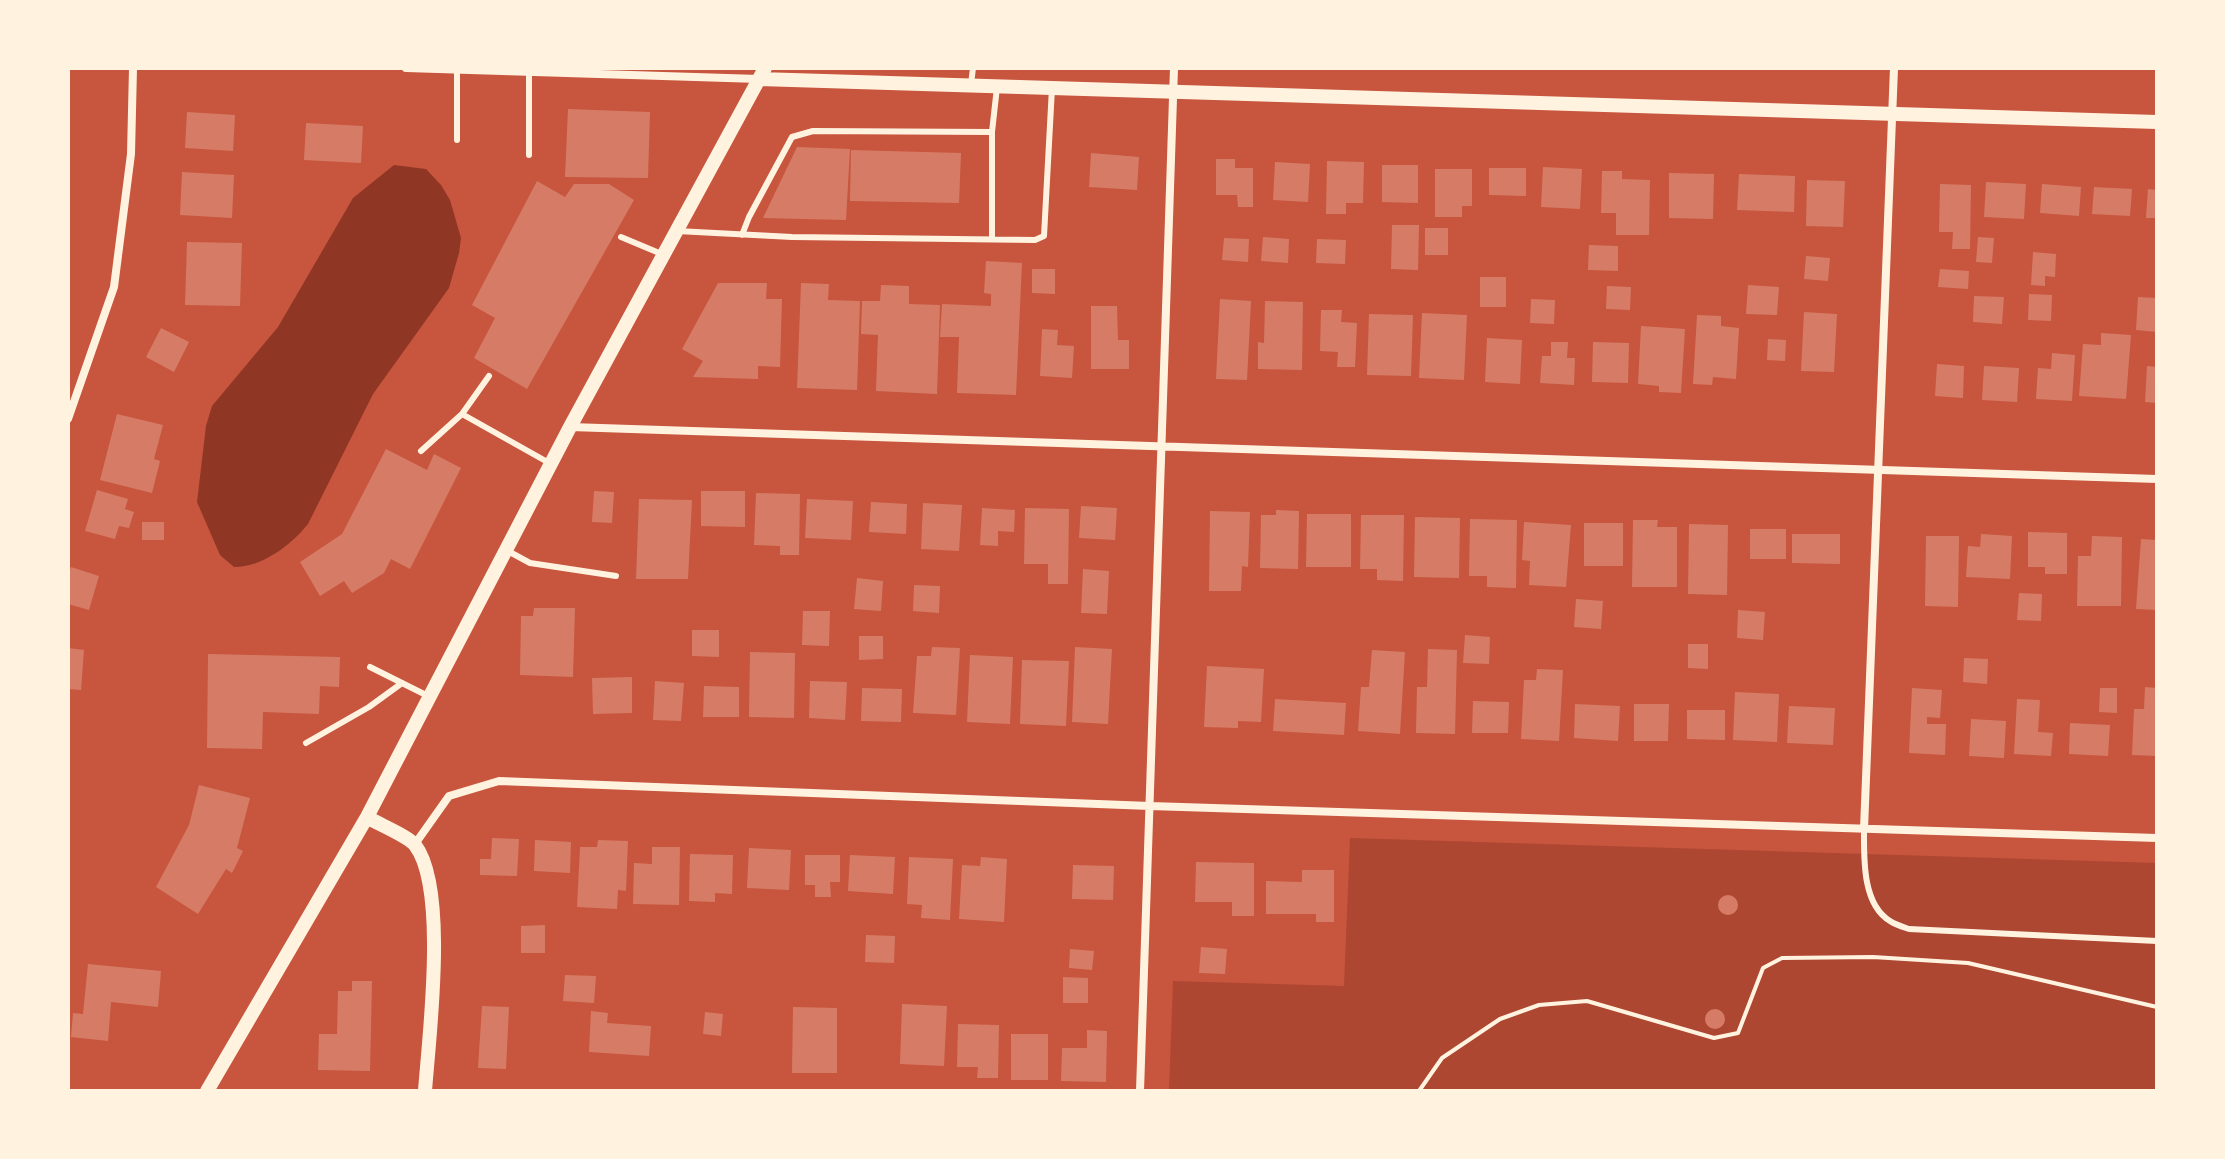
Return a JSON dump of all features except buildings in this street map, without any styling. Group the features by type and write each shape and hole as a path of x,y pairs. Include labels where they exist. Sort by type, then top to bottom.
{"street":[{"path":"68,419 114,287 131,154 133,68"},
{"path":"406,68 529,73 762,74 997,87 2157,122"},
{"path":"1140,1091 1174,68"},
{"path":"1864,829 1894,68"},
{"path":"207,1091 367,817 570,427 762,74"},
{"path":"570,427 2157,479"},
{"path":"415,844 449,796 499,781 1150,806 2157,838"},
{"path":"367,817 415,844 430,882 435,949 425,1091"}],"lane":[{"path":"971,86 973,68"},
{"path":"457,71 457,140"},
{"path":"529,73 529,155"},
{"path":"992,239 992,132 997,87"},
{"path":"676,231 1035,240 1044,236 1052,88"},
{"path":"742,235 792,137 813,131 992,132"},
{"path":"621,237 664,255"},
{"path":"421,451 462,414 489,376"},
{"path":"462,414 551,464"},
{"path":"506,550 530,563 616,576"},
{"path":"370,667 430,697"},
{"path":"306,743 369,707 402,683"},
{"path":"1864,829 1864,864 1876,906 1888,920 1909,929 2157,941"}],"path":[{"path":"1419,1091 1442,1058 1500,1019 1539,1005 1587,1001 1714,1038 1738,1033 1763,968 1782,958 1873,957 1968,963 2157,1007"}],"shaded area":[{"path":"394,165 426,169 450,200 461,238 449,288 373,394 308,524 275,554 255,563 234,567 220,555 197,502 206,426 212,406 278,327 353,198"},
{"path":"1350,838 2157,863 2157,1091 1169,1091 1173,981 1344,986"}]}
